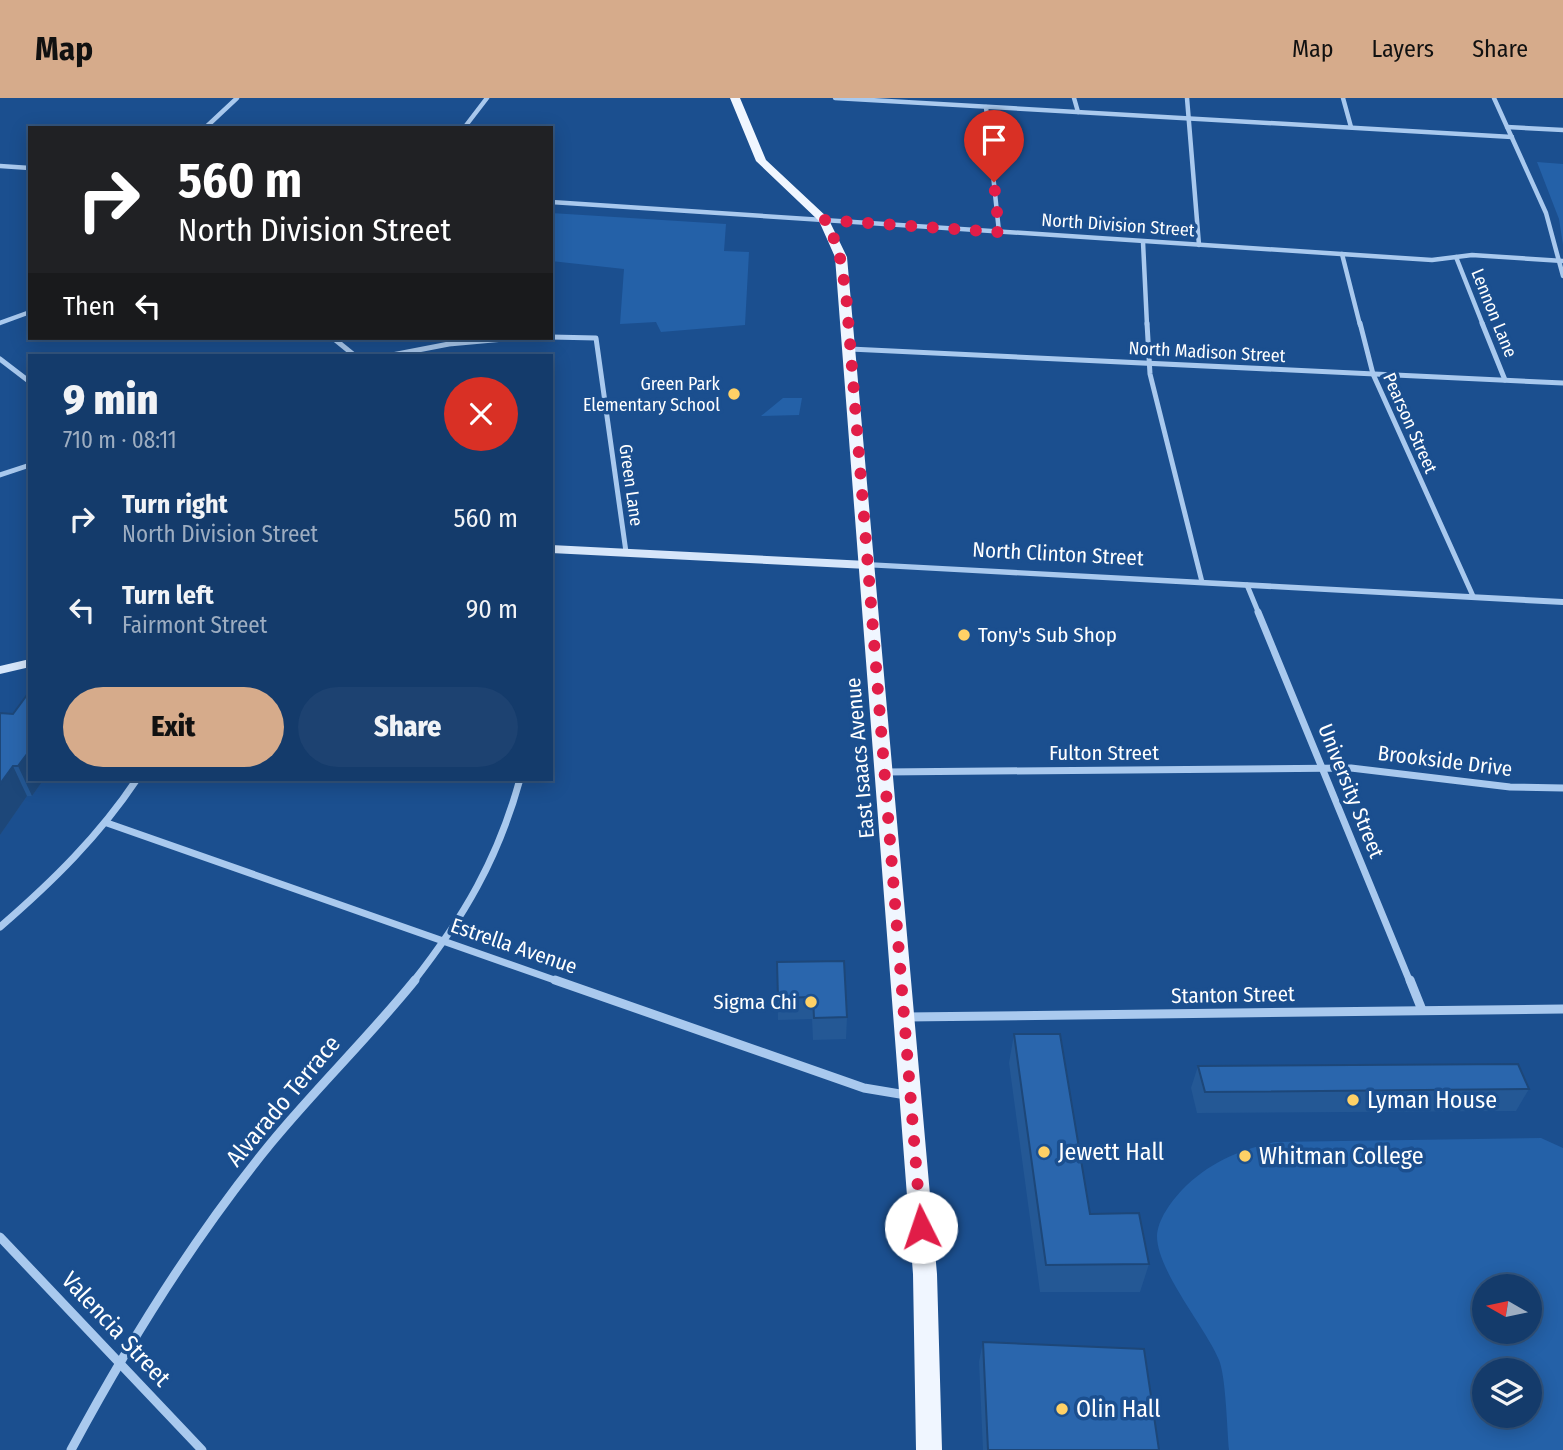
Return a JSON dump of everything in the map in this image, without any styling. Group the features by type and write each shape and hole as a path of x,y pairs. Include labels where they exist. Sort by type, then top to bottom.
{"main road":[{"name":"East Isaacs Avenue","path":"736,98 761,161 824,220 841,257 925,1274 929,1450"},
{"name":"North Clinton Street","path":"553,549 867,565"},
{"path":"0,670 28,663"}],"street":[{"path":"207,126 237,98"},
{"path":"466,126 487,98"},
{"path":"835,98 1512,137"},
{"path":"1074,98 1078,112"},
{"path":"1187,98 1199,245"},
{"path":"1343,98 1351,127"},
{"path":"1494,98 1546,213 1563,276"},
{"path":"986,107 999,232"},
{"path":"1507,127 1563,130"},
{"path":"0,166 28,168"},
{"name":"North Division Street","path":"553,202 1432,260 1472,254 1560,261"},
{"path":"1143,242 1148,363 1202,582"},
{"name":"Pearson Street","path":"1342,254 1373,374 1473,596"},
{"name":"Lennon Lane","path":"1456,257 1505,380"},
{"path":"0,323 28,313"},
{"name":"Green Lane","path":"553,337 596,338 626,552"},
{"path":"335,340 353,354"},
{"path":"397,354 449,344 492,340"},
{"name":"North Madison Street","path":"850,349 1563,383"},
{"path":"0,359 28,380"},
{"path":"0,475 28,466"},
{"name":"North Clinton Street","path":"867,565 1563,602"},
{"name":"University Street","path":"1247,585 1422,1010"},
{"name":"Fulton Street","path":"884,772 1323,769"},
{"name":"Brookside Drive","path":"1323,769 1382,769 1514,788 1563,788"},
{"path":"0,927 45,888 107,823 136,781"},
{"name":"Alvarado Terrace","path":"71,1450 162,1292 235,1187 310,1096 420,974 445,941 497,851 519,781"},
{"name":"Estrella Avenue","path":"107,823 864,1088 910,1096"},
{"name":"Stanton Street","path":"904,1017 1563,1009"},
{"name":"Valencia Street","path":"0,1237 202,1450"}],"shaded area":[{"path":"1537,162 1563,164 1563,245 1559,219"},
{"path":"553,213 726,224 724,251 749,252 745,325 661,332 656,322 620,324 624,269 553,261"},
{"path":"783,398 802,398 799,415 761,416"},
{"path":"1541,1138 1563,1148 1563,1450 1229,1450 1225,1390 1219,1360 1165,1266 1157,1236 1162,1217 1182,1190 1213,1165 1249,1149 1275,1142"}],"building":[{"path":"28,695 28,753 18,766 13,766 0,784 0,713 13,714"},
{"path":"844,961 847,1017 814,1018 813,997 778,998 777,962"},
{"name":"Jewett Hall","path":"1014,1034 1060,1034 1090,1214 1139,1213 1149,1264 1046,1265"},
{"path":"1518,1064 1529,1089 1205,1092 1198,1066"},
{"name":"Olin Hall","path":"983,1342 1144,1349 1159,1450 988,1450"}],"place":[{"name":"Green Park Elementary School","path":"734,394"},
{"name":"Tony's Sub Shop","path":"964,635"},
{"name":"Sigma Chi","path":"811,1002"},
{"name":"Lyman House","path":"1353,1100"},
{"name":"Jewett Hall","path":"1044,1152"},
{"name":"Whitman College","path":"1245,1156"},
{"name":"Olin Hall","path":"1062,1409"}],"route":[{"path":"921,1227 846,293 838,246 824,220 999,232 994,182"}]}
